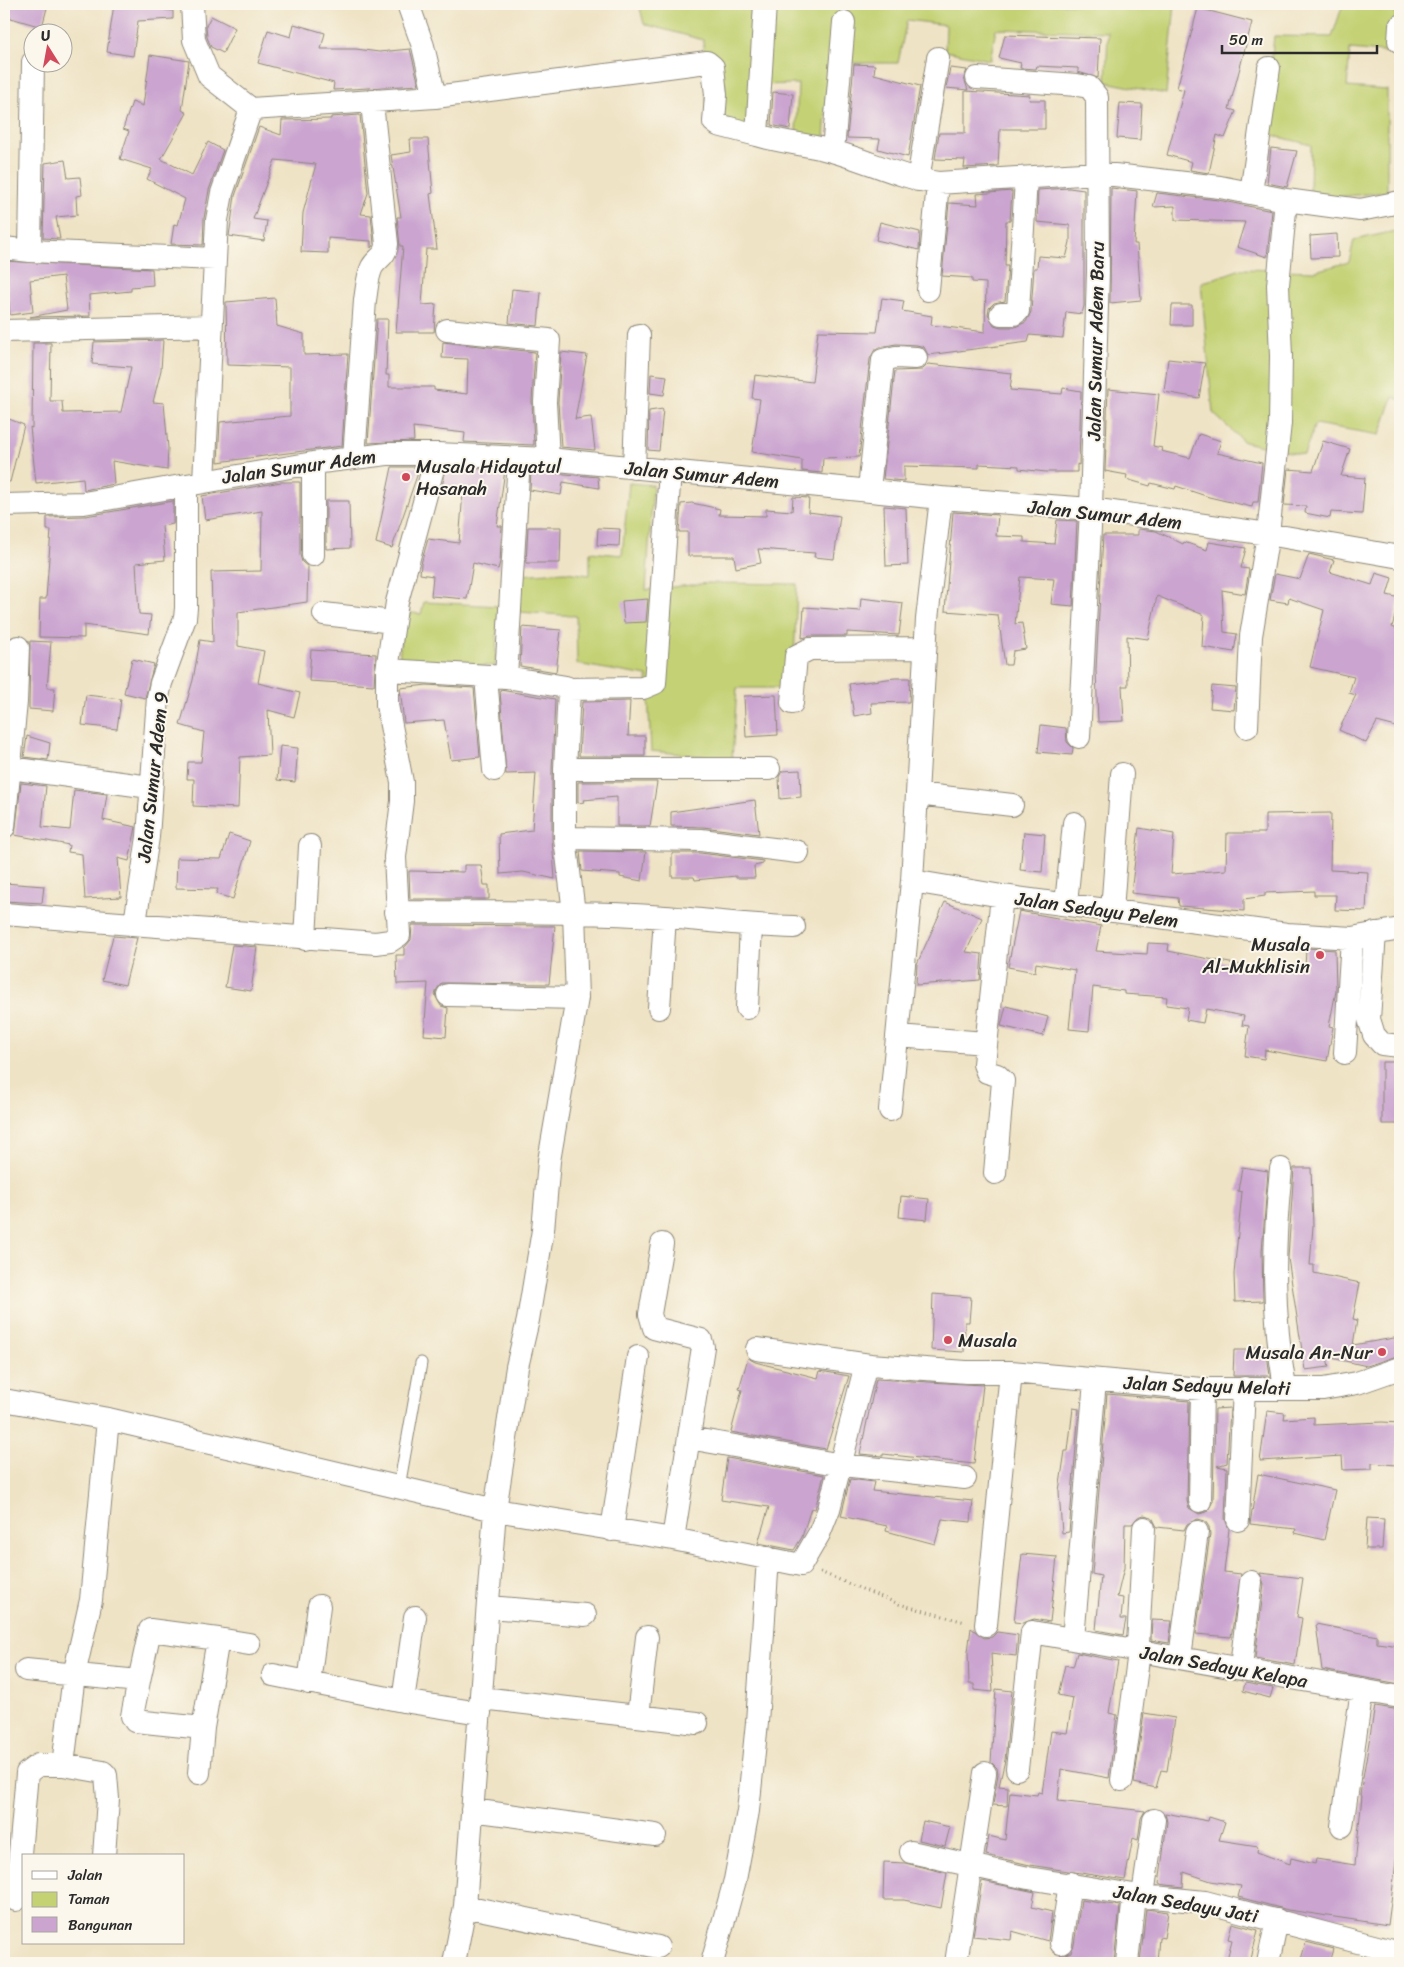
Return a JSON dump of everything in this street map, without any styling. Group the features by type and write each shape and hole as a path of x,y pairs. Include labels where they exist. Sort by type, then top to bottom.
{"street":[{"path":"192,4 194,40 209,76 251,109 435,98 707,62 713,66 716,95 714,122 718,125 784,143 833,152 928,182 1026,179 1097,173 1220,187 1286,200 1360,210 1400,202"},
{"path":"408,4 423,46 435,98"},
{"path":"757,135 765,4"},
{"path":"833,152 844,22"},
{"path":"928,290 928,182 938,58"},
{"path":"1251,193 1269,68"},
{"path":"30,251 33,72"},
{"name":"Jalan Sumur Adem Baru","path":"977,78 1089,87 1094,91 1098,106 1098,272 1091,509 1079,737"},
{"path":"354,458 365,300 369,274 373,264 383,257 386,249 372,103"},
{"name":"Jalan Sumur Adem 9","path":"135,923 148,837 150,786 161,683 185,618 195,483 222,193 251,109"},
{"path":"1001,314 1014,314 1018,311 1026,179"},
{"path":"1247,727 1251,636 1268,534 1280,423 1281,356 1278,285 1286,200"},
{"path":"4,248 30,251 215,259"},
{"path":"4,330 211,326"},
{"path":"447,330 549,340 545,402 548,459"},
{"path":"634,468 639,335"},
{"path":"869,490 883,360 902,356 916,358"},
{"name":"Jalan Sumur Adem","path":"4,505 84,503 313,463 387,454 437,454 548,459 941,498 1091,509 1268,534 1400,557"},
{"path":"4,914 135,923 305,939 376,943 390,941 399,935 396,912 395,856 402,800 402,782 387,705 387,670 393,622 437,454"},
{"path":"494,770 496,677 519,458"},
{"path":"313,463 313,555"},
{"path":"387,670 496,677 568,689 643,688 655,683 670,471"},
{"path":"890,1110 912,881 925,648 941,498"},
{"path":"324,614 393,622"},
{"path":"4,827 18,647"},
{"path":"792,703 796,656 802,652 810,649 925,648"},
{"path":"454,1963 464,1906 489,1606 495,1510 517,1367 528,1320 543,1230 549,1162 577,998 574,913 565,838 568,689"},
{"path":"10,768 150,786"},
{"path":"565,768 769,769"},
{"path":"1112,911 1122,774"},
{"path":"917,794 1012,806"},
{"path":"1066,904 1074,823"},
{"path":"565,838 701,840 798,852"},
{"path":"305,939 310,846"},
{"name":"Jalan Sedayu Pelem","path":"912,881 1002,896 1287,934 1352,938 1400,929"},
{"path":"995,1173 1002,1081 997,1075 987,1072 985,1069 985,1043 1002,896"},
{"path":"396,912 574,913 665,917 751,926 794,927"},
{"path":"659,1008 665,917"},
{"path":"747,1008 751,926"},
{"path":"1375,933 1369,1019 1374,1034 1382,1044 1400,1046"},
{"path":"1345,1053 1352,938"},
{"path":"448,995 577,998"},
{"path":"898,1036 985,1043"},
{"path":"1281,1168 1275,1227 1274,1293 1278,1344 1285,1388"},
{"path":"662,1244 650,1314 651,1322 654,1328 700,1340 703,1347 673,1540"},
{"name":"Jalan Sedayu Melati","path":"757,1349 870,1365 966,1372 1011,1372 1095,1381 1202,1389 1323,1389 1340,1387 1400,1368"},
{"path":"612,1530 638,1357"},
{"path":"4,1400 108,1419 495,1510 673,1540 768,1564 801,1565 819,1534 830,1509 864,1372 870,1365"},
{"path":"986,1625 1011,1372"},
{"path":"1073,1639 1095,1381"},
{"path":"1238,1520 1244,1388"},
{"path":"1200,1501 1202,1389"},
{"path":"62,1765 74,1675 91,1600 108,1419"},
{"path":"689,1438 842,1465 965,1478"},
{"path":"1122,1780 1139,1652 1144,1528"},
{"path":"1180,1657 1197,1532"},
{"path":"712,1963 735,1880 748,1811 757,1722 768,1564"},
{"path":"1241,1667 1251,1582"},
{"path":"309,1683 319,1606"},
{"path":"489,1606 585,1615"},
{"path":"404,1701 415,1617"},
{"path":"203,1728 135,1721 132,1716 150,1630 249,1644"},
{"name":"Jalan Sedayu Kelapa","path":"1017,1769 1032,1632 1400,1696"},
{"path":"638,1716 647,1637"},
{"path":"199,1772 203,1728 218,1639"},
{"path":"26,1670 139,1682"},
{"path":"273,1675 404,1701 638,1716 697,1723"},
{"path":"1342,1826 1362,1690"},
{"path":"16,1900 27,1773 30,1769 38,1765 62,1765 103,1772 106,1775 108,1799 104,1854"},
{"path":"956,1963 985,1772"},
{"path":"472,1810 654,1835"},
{"path":"1127,1963 1138,1895 1154,1820"},
{"name":"Jalan Sedayu Jati","path":"911,1852 1028,1878 1138,1895 1205,1902 1277,1920 1397,1956"},
{"path":"1061,1943 1070,1883"},
{"path":"464,1906 658,1947"},
{"path":"1268,1963 1277,1920"}],"lane":[{"path":"399,1487 421,1363"}],"path":[{"path":"801,1565 899,1604 977,1625 986,1625"}],"green space":[{"path":"639,4 1175,4 1166,94 1106,82 1108,32 996,29 990,60 945,51 946,25 907,20 898,63 829,63 824,140 796,134 798,84 754,85 748,130 707,113 703,40 644,24"},
{"path":"1343,4 1396,4 1394,53 1350,49 1347,87 1387,90 1387,192 1336,197 1310,192 1311,145 1264,133 1274,36 1332,37"},
{"path":"1400,230 1400,400 1393,397 1380,435 1315,424 1304,455 1244,442 1213,413 1201,283 1241,269 1315,271 1349,262 1354,240"},
{"path":"629,483 653,485 646,590 709,583 797,584 793,688 737,688 732,759 651,751 647,676 577,664 576,616 519,612 518,575 565,572 590,575 590,552 622,555"},
{"path":"424,602 499,606 495,666 399,662 403,612 421,614"}],"building":[{"path":"4,4 48,4 43,22 25,22 4,16"},
{"path":"114,4 144,7 144,4 165,4 165,10 173,11 173,19 138,21 133,56 107,52"},
{"path":"1198,8 1252,22 1229,109 1236,111 1225,138 1217,135 1209,173 1190,170 1192,162 1167,155 1184,90 1177,88"},
{"path":"211,16 235,28 223,53 211,47 207,37 206,26"},
{"path":"294,24 325,33 321,49 356,49 379,52 410,49 419,85 333,90 334,83 258,63 268,30 291,37"},
{"path":"1005,35 1100,38 1098,78 1078,72 1078,68 1037,66 1036,69 1020,68 1021,63 999,58"},
{"path":"150,55 189,61 182,110 187,113 161,159 192,175 208,142 223,150 209,190 204,218 203,245 171,244 174,224 178,225 185,199 147,179 152,169 120,159 129,131 123,129 132,102 143,106"},
{"path":"854,64 875,65 874,74 920,86 908,157 878,149 880,139 847,138"},
{"path":"950,68 967,70 964,78 968,90 946,88"},
{"path":"965,91 1030,95 1029,100 1045,100 1045,129 1000,129 998,166 964,168 965,160 935,159 939,133 965,133"},
{"path":"773,92 793,94 790,129 771,125"},
{"path":"1120,103 1142,104 1140,140 1117,138"},
{"path":"360,115 368,193 361,214 371,215 374,244 371,248 371,241 328,238 328,253 301,252 303,213 316,164 275,160 253,219 267,221 264,241 229,236 235,196 259,127 281,135 282,120 331,119 331,117"},
{"path":"410,139 428,139 433,193 430,194 437,249 426,249 422,305 436,304 434,332 396,332 403,246 400,246 397,217 401,217 391,155 411,152"},
{"path":"1271,148 1297,151 1287,187 1267,183"},
{"path":"65,160 68,178 80,177 82,195 76,196 77,215 56,217 60,239 43,238 45,163"},
{"path":"1069,188 1084,190 1084,306 1082,314 1066,312 1063,338 1030,335 1028,342 928,355 924,347 917,345 896,344 880,347 874,351 870,359 859,457 823,458 822,473 802,471 802,460 752,452 760,399 752,398 755,375 812,382 818,331 877,332 882,298 904,301 902,311 932,316 931,325 985,332 986,283 972,282 972,278 942,276 949,203 978,205 977,194 1012,191 1010,221 1006,221 1005,266 1008,266 1005,301 994,303 989,308 988,314 994,325 1001,327 1015,327 1026,322 1031,312 1034,268 1037,268 1038,256 1066,258 1070,242 1070,225 1037,222 1038,190"},
{"path":"1111,188 1137,191 1134,244 1137,244 1141,300 1110,303"},
{"path":"1157,193 1218,200 1272,211 1267,257 1237,247 1245,222 1175,220 1175,206 1153,207"},
{"path":"880,222 920,232 919,250 876,240"},
{"path":"1337,234 1338,257 1311,258 1310,236"},
{"path":"4,261 152,269 153,285 131,287 131,291 89,295 90,316 30,317 67,310 63,276 30,280 33,312 10,315 7,284 4,284"},
{"path":"512,289 541,292 538,326 509,323"},
{"path":"275,298 277,326 304,334 304,355 348,354 342,446 218,462 220,422 290,416 290,367 227,365 226,302"},
{"path":"1172,305 1192,305 1192,325 1171,325"},
{"path":"377,319 388,319 386,375 389,375 389,387 434,387 434,390 467,394 468,359 442,358 443,342 535,352 532,401 534,445 464,442 465,433 413,427 414,441 368,443"},
{"path":"163,340 161,370 153,402 164,403 168,448 167,470 112,461 114,484 84,490 83,478 36,483 30,427 32,428 33,343 51,343 50,401 62,401 63,413 121,412 131,367 92,364 94,342"},
{"path":"561,352 587,355 575,419 591,417 595,450 561,447 558,402"},
{"path":"1168,359 1205,363 1199,398 1164,392"},
{"path":"928,364 1012,373 1010,390 1062,394 1063,388 1081,391 1079,465 1077,464 1077,472 1046,472 1019,469 1019,466 979,464 979,468 904,466 904,481 883,479 895,371 922,370"},
{"path":"651,374 667,376 664,395 650,393"},
{"path":"1108,389 1159,394 1153,446 1162,448 1161,451 1190,458 1199,434 1221,441 1217,453 1262,463 1258,502 1253,502 1252,507 1209,497 1176,486 1175,489 1151,483 1150,486 1126,479 1127,475 1105,471"},
{"path":"663,409 659,451 648,450 649,411"},
{"path":"4,417 24,425 10,482 4,481"},
{"path":"1323,441 1350,449 1341,476 1365,478 1362,514 1331,512 1330,518 1305,513 1306,506 1284,505 1288,469 1313,471"},
{"path":"392,467 420,467 392,548 376,543"},
{"path":"462,468 505,470 497,526 502,526 500,562 498,569 473,563 467,599 431,596 433,576 420,574 421,564 428,539 459,543 463,492 441,490 446,470 462,472"},
{"path":"531,471 598,477 599,488 563,482 561,495 530,490"},
{"path":"281,482 300,482 300,555 302,562 308,567 307,602 238,612 238,646 264,651 258,683 300,693 294,717 268,710 270,755 240,757 238,808 193,806 194,779 187,779 188,762 201,762 204,732 180,725 193,680 200,640 213,642 211,572 261,571 262,511 205,520 202,496"},
{"path":"793,497 809,498 808,512 840,516 834,559 814,557 815,553 758,549 761,563 736,568 734,556 688,556 688,532 679,532 681,504 692,503 720,509 719,515 766,516 766,509 792,511"},
{"path":"173,501 173,524 162,526 165,560 136,563 139,614 151,615 149,634 84,625 84,638 39,637 40,599 46,599 51,530 47,530 47,517 86,516"},
{"path":"326,501 349,501 350,548 326,549"},
{"path":"884,506 906,508 908,565 886,566"},
{"path":"953,512 998,515 996,536 1024,537 1024,542 1054,544 1057,520 1077,521 1073,606 1051,604 1054,579 1020,577 1015,624 1022,623 1026,649 1013,651 1011,665 1005,665 998,615 945,611"},
{"path":"528,527 561,527 560,563 526,563"},
{"path":"598,528 620,529 619,546 597,545"},
{"path":"1138,529 1156,531 1183,544 1184,542 1207,550 1209,542 1246,548 1241,568 1249,569 1245,594 1222,590 1224,632 1237,634 1234,652 1202,647 1204,615 1157,596 1148,639 1127,636 1128,686 1122,686 1124,721 1098,722 1096,670 1103,535 1138,535"},
{"path":"1309,554 1334,560 1330,572 1372,585 1376,573 1392,578 1387,595 1400,598 1392,627 1400,630 1400,728 1377,722 1366,743 1339,730 1356,695 1349,693 1354,677 1310,667 1324,610 1289,598 1288,603 1270,600 1275,574 1300,579"},
{"path":"861,598 903,603 899,635 847,632 847,636 810,636 802,638 804,607 860,611"},
{"path":"648,599 646,622 624,623 622,601"},
{"path":"522,627 561,630 556,672 520,666"},
{"path":"30,641 51,642 47,688 55,688 53,711 29,709"},
{"path":"311,650 376,654 374,685 309,681"},
{"path":"132,659 154,664 145,698 124,693"},
{"path":"910,678 909,702 871,703 872,713 854,716 849,684"},
{"path":"427,685 474,688 480,757 451,760 444,720 404,723 400,688"},
{"path":"1212,686 1236,688 1234,710 1210,708"},
{"path":"500,690 555,699 552,838 555,879 523,872 500,874 499,834 532,830 536,773 506,774"},
{"path":"86,695 121,699 117,729 82,725"},
{"path":"776,695 778,735 746,737 744,696"},
{"path":"630,701 628,736 645,736 645,756 579,756 582,702"},
{"path":"1041,725 1066,728 1067,742 1073,748 1072,755 1038,752"},
{"path":"27,736 50,743 48,760 24,757"},
{"path":"280,746 298,748 295,782 277,780"},
{"path":"800,770 801,797 780,799 779,777 782,771"},
{"path":"578,782 657,782 650,826 617,826 617,797 583,800 584,802 578,803"},
{"path":"21,783 46,786 42,827 70,830 74,790 107,794 103,820 136,827 129,861 118,858 121,897 85,899 82,854 68,852 69,845 15,835"},
{"path":"755,800 759,834 703,827 671,826 671,812"},
{"path":"1331,813 1330,870 1368,872 1366,911 1335,910 1336,895 1314,895 1314,891 1265,893 1265,896 1244,899 1244,911 1179,906 1178,898 1131,893 1139,828 1174,834 1171,874 1226,870 1227,833 1265,833 1265,814"},
{"path":"1024,832 1045,834 1042,872 1020,870"},
{"path":"229,834 250,841 233,899 216,894 218,889 176,888 177,858 221,859"},
{"path":"580,851 646,852 642,881 620,877 620,874 582,871"},
{"path":"672,853 700,853 763,861 763,864 754,866 755,878 736,878 736,876 695,880 694,877 672,877"},
{"path":"464,865 481,865 484,885 489,885 489,899 410,899 409,871 464,872"},
{"path":"4,883 44,886 42,903 4,901"},
{"path":"945,902 982,918 966,952 982,954 980,980 916,985 917,964"},
{"path":"1019,911 1101,926 1096,951 1147,954 1148,943 1169,944 1168,951 1276,972 1277,963 1305,969 1306,948 1335,950 1336,991 1329,1026 1333,1027 1327,1061 1265,1050 1264,1059 1245,1056 1249,1026 1242,1025 1244,1016 1206,1009 1203,1023 1186,1020 1188,1008 1166,1005 1167,997 1124,994 1124,991 1093,987 1089,1031 1069,1029 1075,970 1036,963 1035,972 1008,967"},
{"path":"412,925 555,926 549,984 442,983 435,995 441,1006 448,1008 446,1037 424,1035 428,983 397,984 396,955 404,955 404,948 411,940"},
{"path":"113,936 137,938 125,985 102,980"},
{"path":"232,945 257,947 251,991 225,987"},
{"path":"1006,1006 1048,1017 1043,1036 1001,1026"},
{"path":"1382,1062 1400,1062 1400,1124 1382,1124"},
{"path":"1242,1167 1268,1171 1262,1251 1263,1301 1235,1302 1234,1274 1242,1192 1238,1191"},
{"path":"1294,1168 1311,1168 1313,1226 1310,1265 1314,1265 1314,1273 1360,1283 1353,1319 1357,1320 1353,1345 1400,1337 1400,1355 1367,1366 1327,1357 1329,1367 1305,1370 1288,1258"},
{"path":"901,1196 929,1199 927,1220 899,1217"},
{"path":"933,1294 971,1297 969,1322 965,1322 964,1352 931,1350"},
{"path":"1254,1347 1266,1347 1270,1376 1233,1376 1234,1350 1254,1350"},
{"path":"748,1358 755,1362 818,1378 820,1371 849,1376 826,1449 731,1432 742,1390 739,1389"},
{"path":"876,1379 983,1385 974,1464 883,1454 883,1456 860,1454"},
{"path":"1107,1394 1189,1401 1187,1501 1189,1508 1199,1514 1207,1512 1213,1501 1215,1409 1230,1408 1227,1463 1217,1466 1227,1468 1225,1519 1229,1529 1224,1572 1241,1574 1231,1637 1196,1634 1210,1534 1209,1527 1205,1521 1198,1519 1187,1524 1184,1530 1157,1527 1152,1517 1144,1515 1138,1517 1132,1524 1125,1524 1124,1568 1117,1597 1123,1598 1121,1619 1126,1619 1123,1635 1096,1630 1101,1576 1092,1574"},
{"path":"1073,1408 1079,1409 1069,1532 1062,1533 1059,1491 1065,1451 1068,1451"},
{"path":"1267,1411 1285,1413 1284,1419 1314,1417 1314,1425 1400,1423 1396,1465 1372,1463 1372,1469 1343,1470 1342,1456 1260,1461"},
{"path":"727,1458 824,1475 815,1509 811,1508 802,1537 794,1550 758,1543 769,1507 721,1500"},
{"path":"1258,1474 1335,1490 1324,1540 1295,1533 1296,1529 1250,1524"},
{"path":"850,1479 874,1482 872,1491 973,1501 971,1522 942,1519 935,1544 886,1531 887,1526 841,1516"},
{"path":"1367,1518 1384,1519 1382,1549 1365,1549"},
{"path":"1022,1554 1057,1557 1050,1622 1034,1619 1023,1623 1014,1622"},
{"path":"1260,1573 1303,1578 1297,1617 1302,1618 1295,1665 1255,1658 1264,1584"},
{"path":"1152,1620 1172,1621 1169,1643 1151,1640"},
{"path":"1316,1624 1377,1636 1377,1643 1400,1646 1400,1684 1322,1670"},
{"path":"971,1628 984,1638 992,1637 997,1632 1018,1635 1016,1656 991,1653 993,1692 974,1690 974,1684 969,1684 968,1652"},
{"path":"1077,1653 1118,1661 1109,1713 1117,1715 1109,1778 1061,1769 1058,1801 1145,1811 1141,1818 1138,1840 1133,1838 1125,1880 1030,1865 986,1855 989,1836 1005,1840 1010,1792 1037,1795 1038,1792 1042,1793 1051,1731 1067,1733 1073,1698 1058,1695 1065,1665 1073,1667"},
{"path":"1245,1683 1273,1688 1270,1698 1243,1691"},
{"path":"996,1689 1012,1691 1005,1760 999,1786 1008,1787 1007,1806 993,1805 998,1774 997,1768 991,1762"},
{"path":"1375,1706 1400,1710 1400,1854 1397,1854 1388,1925 1288,1910 1238,1897 1241,1886 1211,1881 1184,1872 1183,1887 1159,1884 1167,1822 1165,1813 1208,1821 1209,1817 1225,1822 1219,1840 1258,1846 1257,1852 1290,1864 1291,1858 1315,1864 1316,1859 1355,1865 1362,1796 1360,1795"},
{"path":"1144,1713 1175,1718 1167,1771 1161,1770 1156,1788 1134,1783"},
{"path":"923,1821 950,1827 945,1846 919,1840"},
{"path":"884,1862 905,1863 947,1873 941,1908 904,1900 883,1900"},
{"path":"982,1881 1035,1892 1032,1907 1052,1912 1048,1941 1012,1931 1011,1940 973,1936"},
{"path":"1081,1900 1120,1906 1114,1963 1059,1963 1061,1956 1071,1952 1074,1945"},
{"path":"1146,1909 1168,1912 1164,1938 1159,1937 1157,1963 1140,1963"},
{"path":"1232,1923 1258,1930 1250,1963 1226,1963 1232,1940 1228,1939"},
{"path":"1306,1942 1333,1949 1329,1963 1300,1963"}],"place":[{"name":"Musala Hidayatul Hasanah","path":"406,477"},
{"name":"Musala Al-Mukhlisin","path":"1320,955"},
{"name":"Musala","path":"948,1340"},
{"name":"Musala An-Nur","path":"1382,1352"}]}
